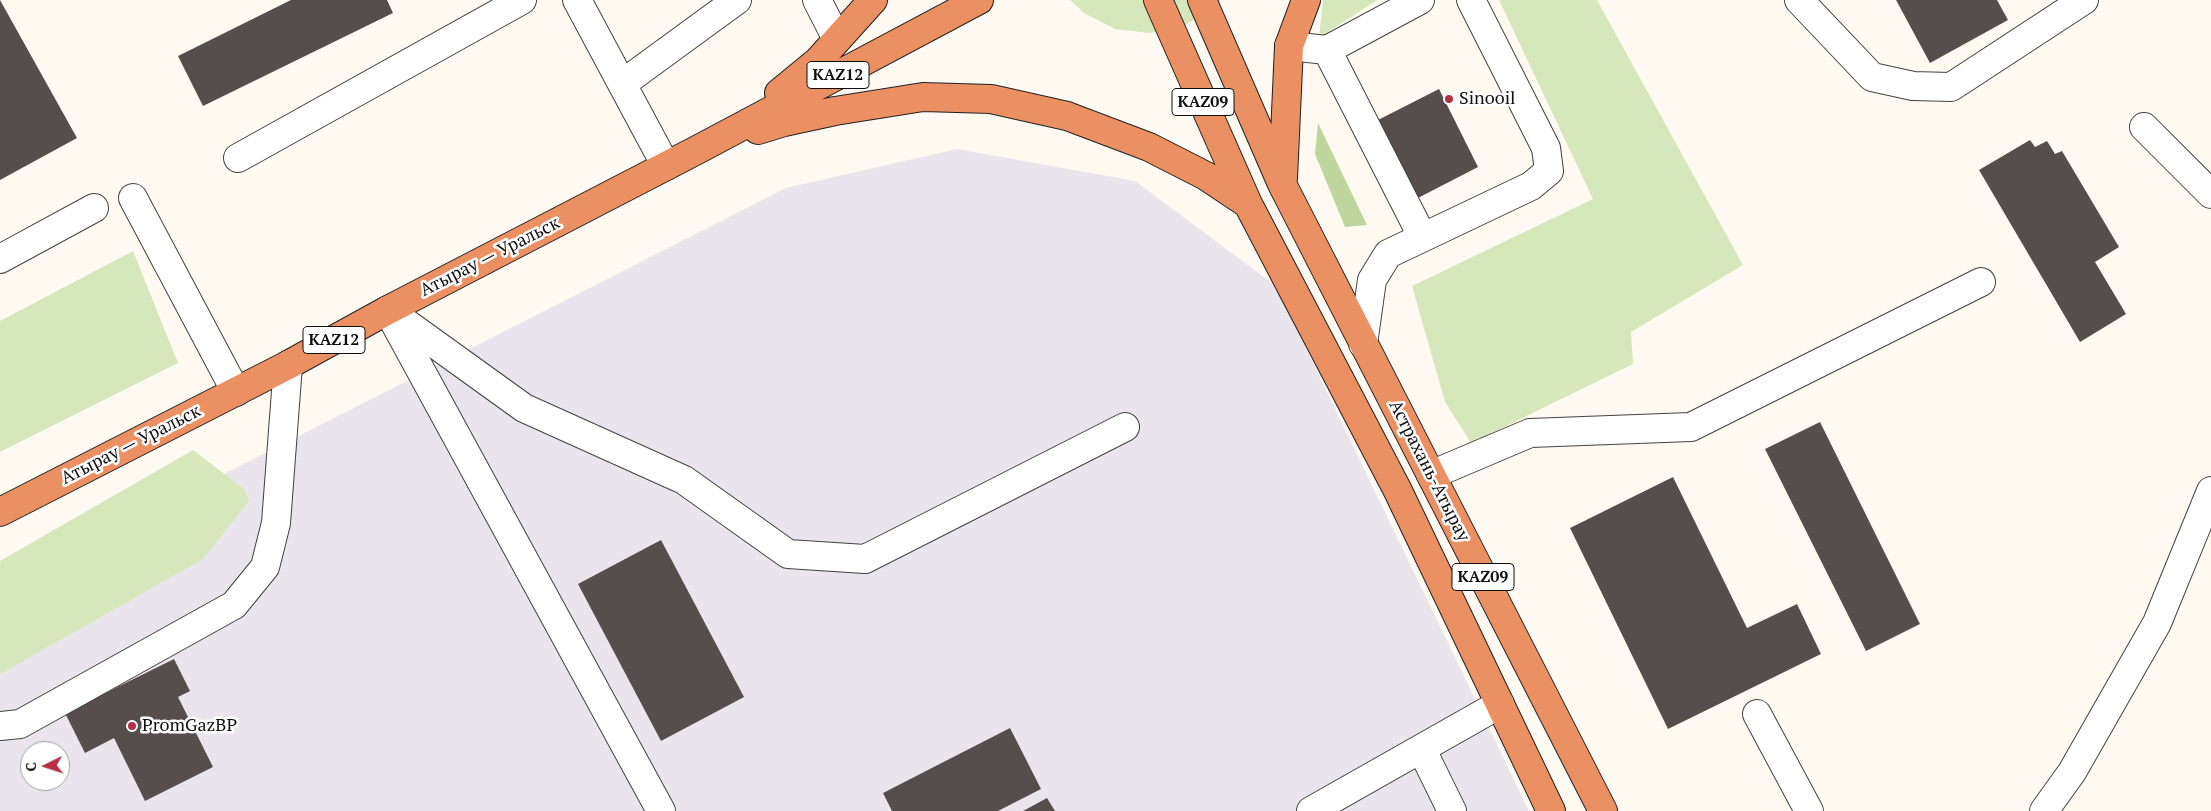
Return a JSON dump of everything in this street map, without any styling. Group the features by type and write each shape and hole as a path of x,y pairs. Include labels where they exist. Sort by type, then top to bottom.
{"highway":[{"path":"697,150 774,97 818,60 873,0"},
{"name":"Атырау — Уральск","path":"0,512 288,366 388,310 697,150 978,0"},
{"name":"KAZ09","path":"1158,0 1248,204 1398,491 1551,811"},
{"name":"KAZ09","path":"1202,0 1282,184"},
{"path":"1282,184 1289,46 1306,0"},
{"path":"697,150 784,122 835,111 923,97 991,99 1067,116 1149,147 1206,176 1248,204"},
{"name":"Астрахань-Атырау","path":"1282,184 1603,811"}],"lane":[{"path":"238,158 522,0"},
{"path":"577,0 666,166"},
{"path":"622,84 737,0"},
{"path":"817,0 837,39"},
{"path":"1289,46 1327,50 1420,0"},
{"path":"1363,344 1372,280 1388,254 1422,236 1531,186 1549,171 1546,148 1471,0"},
{"path":"1799,0 1872,77 1913,86 1951,87 2084,0"},
{"path":"1327,50 1422,236"},
{"path":"2144,127 2211,194"},
{"path":"134,198 236,392"},
{"path":"0,259 94,208"},
{"path":"1431,475 1530,433 1691,427 1981,282"},
{"path":"388,310 524,408 684,480 788,554 865,559 1125,427"},
{"path":"388,310 661,811"},
{"path":"0,726 20,724 234,605 264,567 276,523 288,366"},
{"path":"2044,811 2072,772 2157,623 2211,491"},
{"path":"1311,811 1422,750 1500,704"},
{"path":"1757,714 1809,811"},
{"path":"1422,750 1452,811"}],"shaded area":[{"path":"957,149 1135,181 1276,286 1529,811 0,811 0,588 786,188"}],"green space":[{"path":"1070,0 1221,0 1213,9 1183,26 1149,33 1115,29 1084,13"},
{"path":"1323,0 1377,0 1319,38"},
{"path":"1499,0 1597,0 1743,265 1631,332 1633,364 1471,443 1445,402 1412,286 1593,199"},
{"path":"1318,123 1367,225 1345,227 1315,154"},
{"path":"133,251 178,363 0,452 0,321"},
{"path":"193,450 244,489 249,501 203,559 0,674 0,561"}],"building":[{"path":"0,0 77,138 0,180"},
{"path":"291,0 387,0 393,13 203,106 178,56"},
{"path":"1896,0 1997,0 2008,20 1930,63"},
{"path":"1439,89 1478,167 1416,199 1376,121"},
{"path":"2030,140 2035,147 2047,141 2055,154 2062,151 2119,247 2095,262 2126,314 2080,342 1979,170"},
{"path":"1820,422 1920,624 1866,651 1765,449"},
{"path":"1673,477 1747,628 1797,604 1821,654 1668,729 1570,528"},
{"path":"661,540 744,697 661,741 578,584"},
{"name":"PromGazBP","path":"174,659 190,691 178,697 213,767 145,801 114,738 85,753 65,713"},
{"path":"1010,728 1041,789 998,811 892,811 883,793"},
{"path":"1047,798 1055,811 1023,811"}],"place":[{"name":"Sinooil","path":"1449,99"},
{"name":"PromGazBP","path":"132,726"}]}
